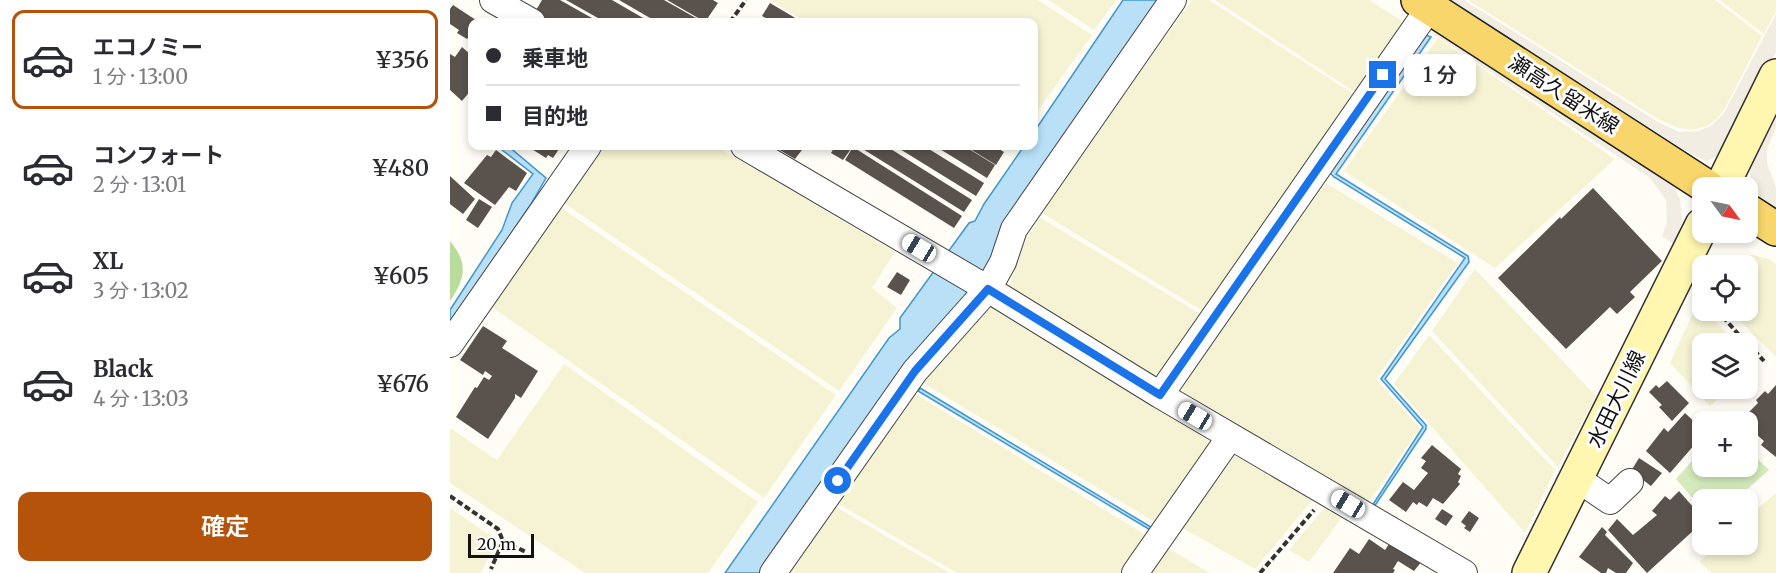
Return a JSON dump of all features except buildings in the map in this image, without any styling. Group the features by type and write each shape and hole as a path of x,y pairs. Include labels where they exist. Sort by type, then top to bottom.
{"main road":[{"name":"瀬高久留米線","path":"1424,4 1692,177"},
{"path":"1726,177 1776,76"},
{"path":"1758,217 1776,229"},
{"name":"水田大川線","path":"1529,573 1693,243"}],"street":[{"path":"494,0 525,18"},
{"path":"773,573 915,371 1003,262 1014,229 1173,0"},
{"path":"1160,395 1424,4"},
{"path":"450,344 585,150"},
{"path":"751,150 985,287 1160,395 1464,573"},
{"path":"1135,573 1230,436"},
{"path":"1576,478 1610,501 1630,482"}],"path":[{"path":"733,18 746,0"},
{"path":"1727,321 1737,333"},
{"path":"1758,356 1764,362"},
{"path":"1260,573 1329,492"},
{"path":"450,496 498,529 503,541 526,552"},
{"path":"491,569 503,541"}],"shaded area":[{"path":"770,0 1038,0 1092,35 1038,110 1038,18 799,18"},
{"path":"1048,0 1116,0 1094,30"},
{"path":"1192,0 1209,0 1355,95 1206,313 1040,212"},
{"path":"1215,0 1369,0 1404,22 1356,93"},
{"path":"1442,0 1464,0 1658,122 1679,132 1699,131 1712,125 1724,113 1776,14 1776,52 1752,100 1719,156 1705,161"},
{"path":"1470,0 1715,0 1762,36 1717,119 1705,127 1690,130 1658,119"},
{"path":"1720,0 1776,0 1776,11 1764,34"},
{"path":"1431,25 1669,178 1680,199 1682,217 1675,245 1662,236 1667,222 1666,200 1650,178 1426,29"},
{"path":"1438,38 1615,159 1495,268 1344,171"},
{"path":"1776,103 1776,128 1767,149 1767,163 1776,187 1776,209 1760,197 1758,177 1751,177 1748,168"},
{"path":"596,150 723,150 895,252 872,288 897,308 839,391 561,201"},
{"path":"1326,183 1458,263 1376,379 1420,428 1369,502 1182,391 1182,382"},
{"path":"557,205 836,395 764,498 489,305"},
{"path":"1039,217 1204,316 1165,373 1151,375 1008,289 1024,244"},
{"path":"1758,256 1769,259 1776,264 1776,357 1758,339 1758,333 1752,333 1740,321 1758,321"},
{"path":"1475,269 1596,396 1558,467 1432,331"},
{"path":"991,306 1213,437 1213,447 1158,524 921,382"},
{"path":"1692,315 1692,321 1715,321 1727,333 1692,333 1692,387 1670,363"},
{"path":"1429,335 1555,470 1525,533 1394,384"},
{"path":"564,364 758,502 708,573 585,573 450,483 450,428 497,460"},
{"path":"912,392 1149,537 1122,573 957,573 835,502"},
{"path":"1703,399 1718,399 1710,406"},
{"path":"1235,456 1314,498 1255,569 1182,528"},
{"path":"1776,493 1776,573 1712,573 1699,562 1707,555 1758,555 1758,508"},
{"path":"834,506 950,573 786,573"},
{"path":"1325,507 1343,516 1309,562 1289,550"},
{"path":"450,508 497,540 481,573 450,573"},
{"path":"1166,547 1210,573 1148,573"}],"green space":[{"path":"450,241 460,257 463,271 459,285 450,301"},
{"path":"1758,460 1769,470 1747,489 1692,489 1692,497 1676,479 1692,461 1692,477 1758,477"}],"water":[{"path":"1123,0 1163,0 995,260 762,573 725,573 889,338 900,329 900,318 969,223 975,221 1021,150 1038,150 1038,126"},
{"path":"1426,35 1431,37 1336,174 1468,256 1469,262 1385,379 1426,425 1426,429 1374,507 1372,506 1423,427 1381,379 1465,258 1330,173"},
{"path":"502,150 513,150 546,178 450,324 450,310 502,230 512,203 533,174"},
{"path":"920,388 1154,529 1152,531 918,391"}],"route":[{"path":"838,481 915,371 988,289 1160,395 1383,75"}]}
